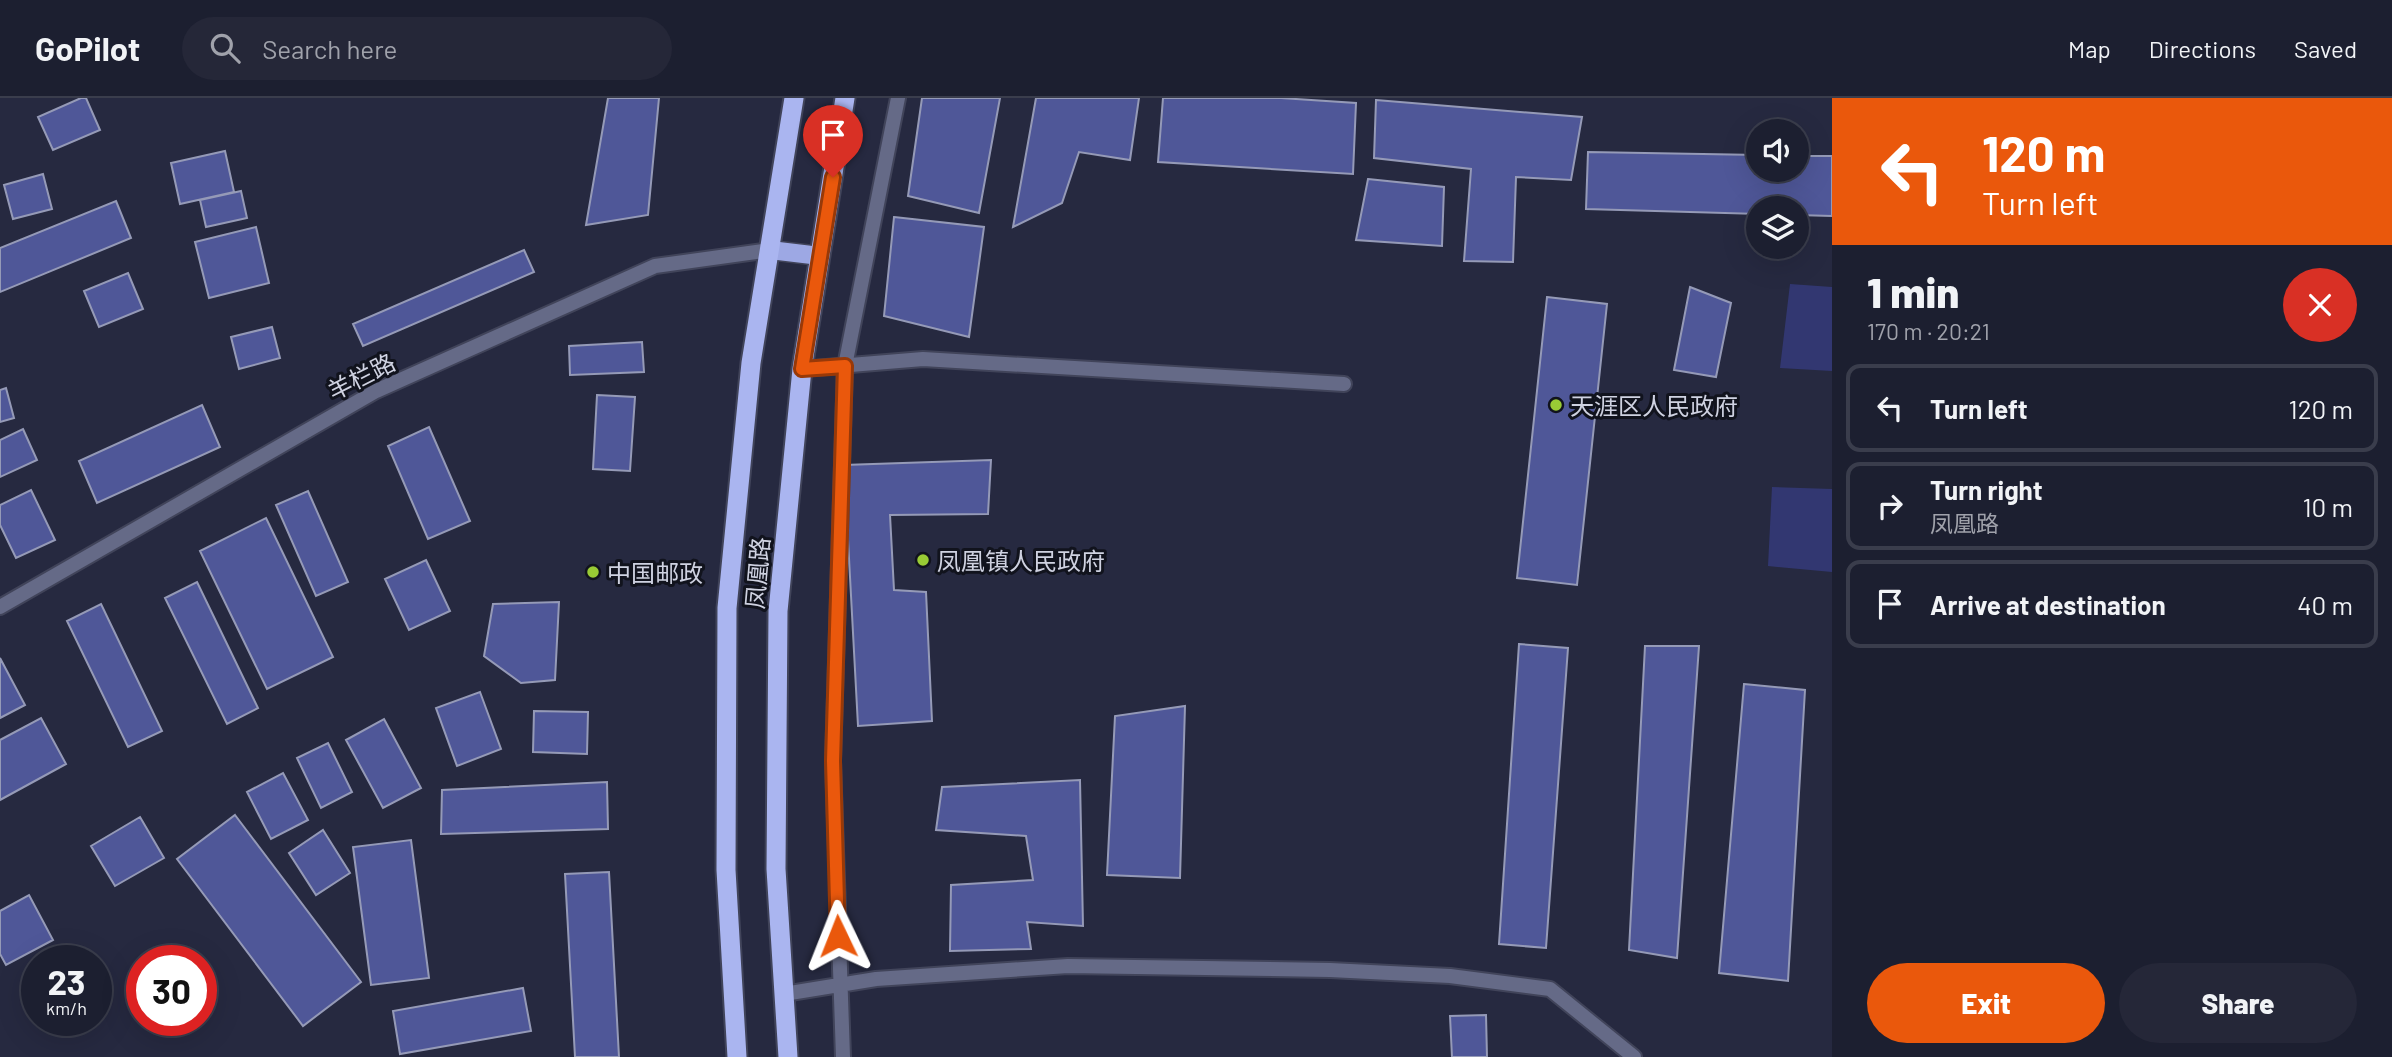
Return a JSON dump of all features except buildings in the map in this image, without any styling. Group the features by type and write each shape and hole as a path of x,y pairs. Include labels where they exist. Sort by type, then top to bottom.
{"highway":[{"name":"凤凰路","path":"737,1057 726,870 727,608 751,363 794,98"},
{"name":"凤凰路","path":"788,1057 776,869 778,611 802,369 845,98"}],"main road":[{"path":"770,250 820,256"}],"street":[{"path":"843,1057 833,761 845,366 898,98"},
{"name":"羊栏路","path":"0,607 376,391 654,266 770,250"},
{"path":"802,369 923,359 1344,384"},
{"path":"784,994 876,979 1068,966 1330,970 1450,975 1550,989 1633,1057"}],"shaded area":[{"path":"1790,284 1832,287 1832,371 1780,368"},
{"path":"1772,487 1832,489 1832,572 1768,566"}],"place":[{"name":"天涯区人民政府","path":"1556,405"},
{"name":"凤凰镇人民政府","path":"923,560"},
{"name":"中国邮政","path":"593,572"}],"route":[{"path":"833,177 802,369 845,366 833,761 838,936"}]}
